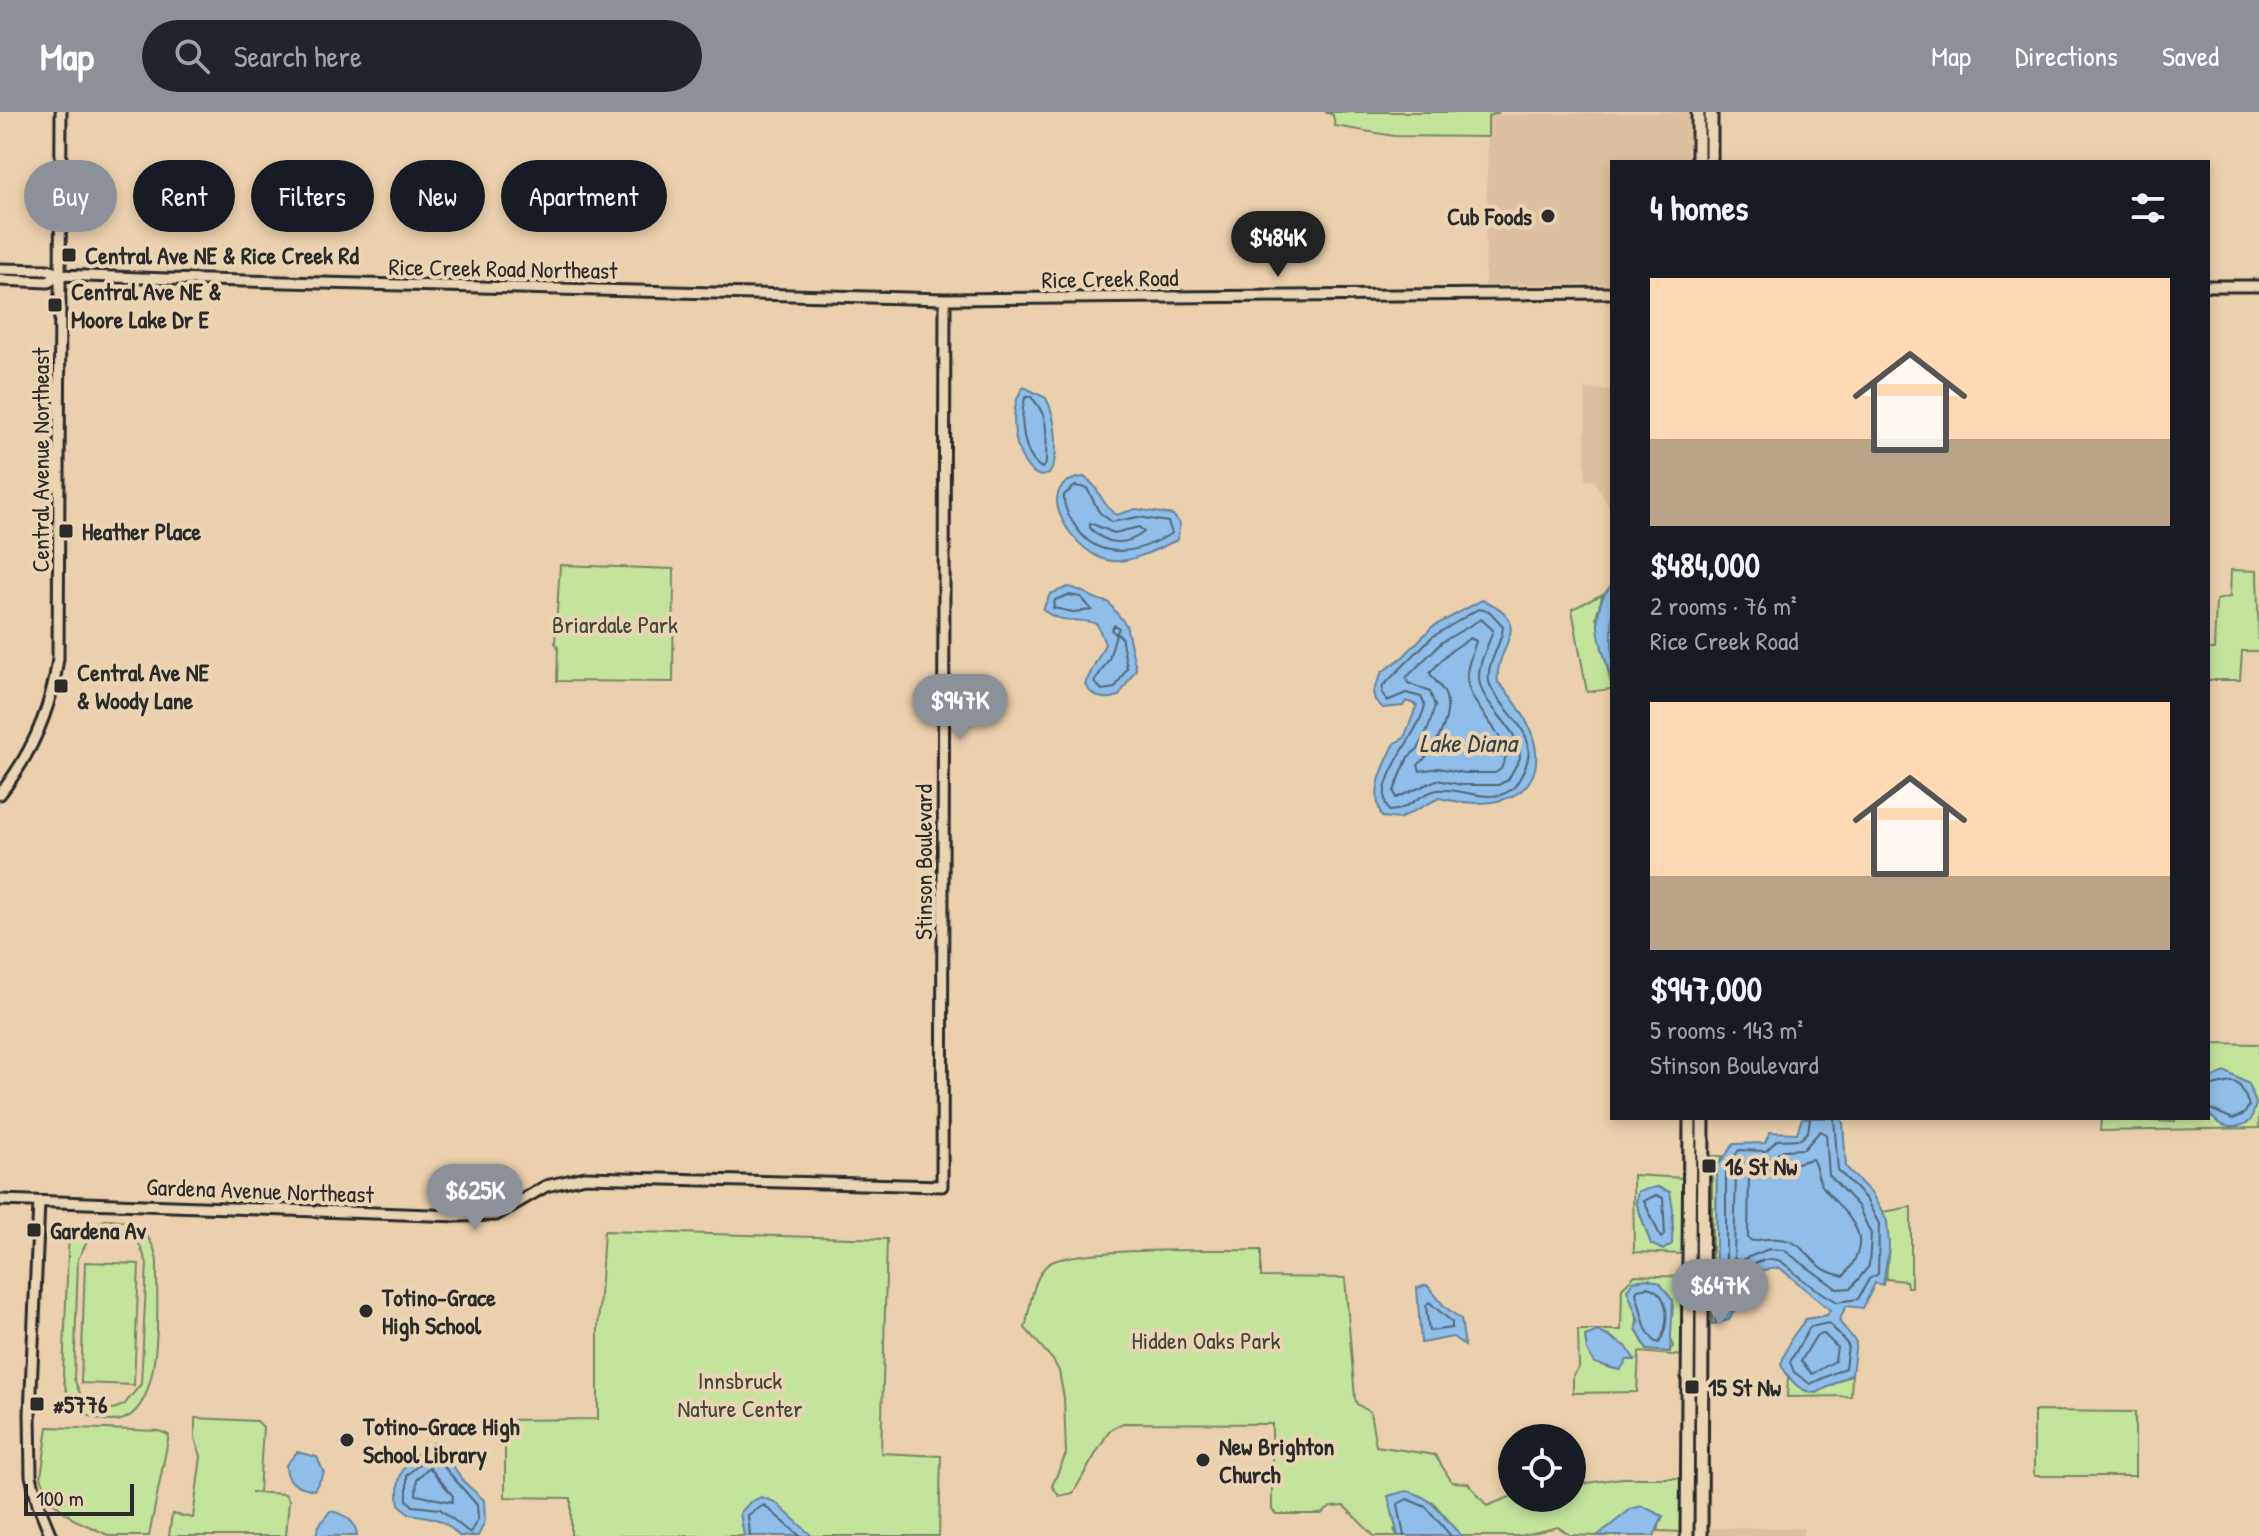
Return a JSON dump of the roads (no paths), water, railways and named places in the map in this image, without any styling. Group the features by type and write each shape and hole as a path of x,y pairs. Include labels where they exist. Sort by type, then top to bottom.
{"main road":[{"path":"1698,112 1698,160"},
{"path":"1711,112 1711,160"},
{"path":"1687,1536 1690,1120"},
{"path":"1701,1536 1703,1120"}],"street":[{"name":"Central Avenue Northeast","path":"0,794 19,768 42,723 58,659 61,112"},
{"name":"Rice Creek Road Northeast","path":"0,269 48,270 60,275 945,299"},
{"name":"Rice Creek Road Northeast","path":"0,280 48,282 60,275"},
{"path":"2210,286 2259,286"},
{"name":"Rice Creek Road","path":"945,299 1610,293"},
{"name":"Stinson Boulevard","path":"942,1186 945,299"},
{"name":"Gardena Avenue Northeast","path":"0,1200 459,1216 496,1215 546,1186 585,1177 942,1186"},
{"path":"39,1202 30,1414 31,1476 51,1536"}],"water":[{"path":"1024,387 1046,398 1055,425 1053,467 1049,474 1041,476 1031,471 1024,462 1015,436 1015,408"},
{"path":"1084,477 1116,515 1136,509 1173,515 1180,524 1177,540 1128,560 1112,561 1098,557 1072,535 1057,505 1058,492 1067,482"},
{"path":"1068,587 1108,602 1126,625 1136,669 1119,696 1099,697 1085,684 1105,644 1097,624 1062,619 1043,609 1050,594"},
{"path":"1610,588 1610,673 1598,630 1604,595"},
{"name":"Lake Diana","path":"1482,600 1499,608 1508,617 1511,626 1498,669 1498,682 1519,708 1532,733 1536,756 1533,776 1521,791 1502,800 1474,803 1439,798 1399,819 1382,817 1377,798 1380,779 1395,743 1404,738 1417,705 1406,701 1403,706 1383,708 1375,700 1373,692 1382,672 1403,657 1432,627"},
{"path":"2226,1072 2249,1084 2256,1104 2251,1120 2245,1124 2233,1127 2222,1125 2210,1114 2210,1086 2219,1074"},
{"path":"1801,1120 1841,1120 1846,1167 1872,1194 1887,1221 1889,1246 1883,1285 1875,1283 1863,1308 1846,1306 1839,1321 1856,1342 1852,1374 1817,1393 1800,1388 1781,1364 1791,1339 1806,1319 1827,1315 1830,1310 1780,1268 1755,1271 1729,1320 1715,1324 1717,1167 1734,1144 1765,1143 1770,1132 1797,1133"},
{"path":"1657,1187 1670,1192 1673,1209 1672,1244 1663,1250 1651,1244 1636,1202 1638,1191"},
{"path":"1648,1279 1660,1283 1673,1301 1670,1352 1647,1350 1636,1328 1639,1322 1627,1290 1633,1281"},
{"path":"1427,1285 1444,1306 1461,1319 1465,1346 1453,1337 1421,1343 1417,1288"},
{"path":"1598,1331 1626,1346 1635,1360 1627,1360 1620,1370 1594,1363 1587,1351 1585,1336"},
{"path":"433,1443 438,1444 464,1482 484,1500 485,1521 478,1536 459,1536 442,1522 409,1514 399,1504 399,1484 404,1468 416,1454"},
{"path":"297,1452 317,1457 324,1473 314,1490 298,1485 288,1476 286,1465"},
{"path":"1406,1491 1431,1503 1462,1536 1398,1536 1388,1496"},
{"path":"761,1497 775,1502 812,1536 744,1536 740,1513 750,1502"},
{"path":"1642,1506 1663,1516 1654,1536 1597,1536 1631,1509"},
{"path":"330,1511 349,1519 355,1526 357,1536 316,1536 318,1527"}],"place":[{"name":"Cub Foods","path":"1548,216"},
{"name":"Central Ave NE & Rice Creek Rd","path":"69,255"},
{"name":"Central Ave NE & Moore Lake Dr E","path":"55,305"},
{"name":"Heather Place","path":"66,531"},
{"name":"Central Ave NE & Woody Lane","path":"61,686"},
{"name":"16 St Nw","path":"1709,1166"},
{"name":"Gardena Av","path":"34,1230"},
{"name":"Totino-Grace High School","path":"366,1311"},
{"name":"15 St Nw","path":"1692,1387"},
{"name":"#5776","path":"37,1404"},
{"name":"Totino-Grace High School Library","path":"347,1440"},
{"name":"New Brighton Church","path":"1203,1460"}],"park label":[{"name":"Briardale Park","path":"615,624"},
{"name":"Hidden Oaks Park","path":"1206,1340"},
{"name":"Innsbruck Nature Center","path":"740,1394"}]}
